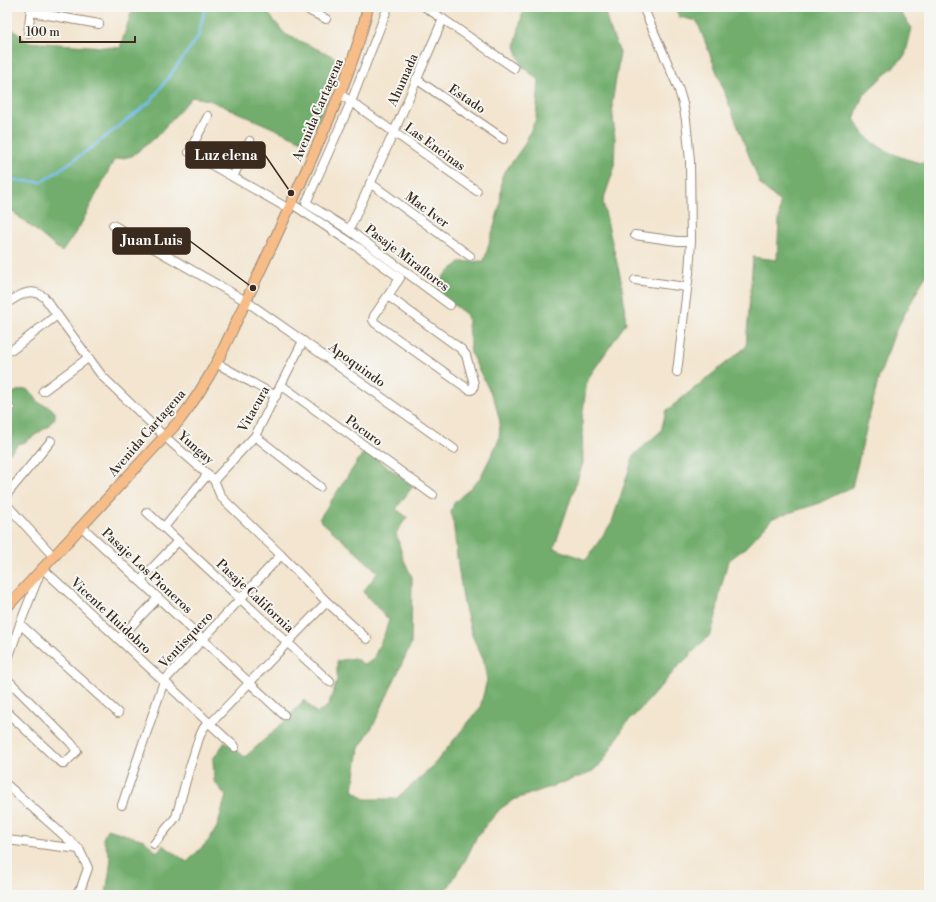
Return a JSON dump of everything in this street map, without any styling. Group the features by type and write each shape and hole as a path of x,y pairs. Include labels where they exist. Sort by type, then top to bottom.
{"main road":[{"name":"Avenida Cartagena","path":"7,607 182,416 208,379 291,207 340,94 356,52 368,7"}],"street":[{"path":"311,7 310,11 326,19"},
{"path":"351,102 388,7"},
{"path":"424,7 514,68"},
{"path":"643,7 678,87 686,120 690,161 691,241 677,372"},
{"path":"28,34 31,9 98,24"},
{"name":"Ahumada","path":"349,230 394,132 443,19"},
{"name":"Estado","path":"416,79 504,139"},
{"name":"Las Encinas","path":"340,94 477,191"},
{"name":"Pasaje Miraflores","path":"351,102 306,203 349,230 450,305"},
{"path":"208,116 189,152 291,207 359,248 400,278 374,316 373,320 468,389 472,390 474,384 466,355 461,349 388,296"},
{"path":"233,177 250,141"},
{"name":"Mac Iver","path":"370,183 470,256"},
{"name":"Apoquindo","path":"113,225 246,301 303,340 454,449"},
{"path":"635,235 677,241 691,241"},
{"path":"635,280 686,287"},
{"name":"Yungay","path":"7,303 27,292 35,292 44,296 57,316 102,376 164,436 211,477 221,496 327,602 367,639"},
{"path":"12,350 57,316"},
{"name":"Vitacura","path":"211,477 255,436 303,340"},
{"path":"43,391 88,358"},
{"path":"216,363 276,396"},
{"name":"Pocuro","path":"281,385 433,495"},
{"path":"255,436 320,488"},
{"path":"7,494 52,441"},
{"path":"164,527 211,477"},
{"path":"7,504 53,556"},
{"name":"Pasaje California","path":"147,512 330,682"},
{"name":"Pasaje Los Pioneros","path":"81,526 284,715"},
{"path":"140,581 178,541"},
{"name":"Ventisquero","path":"122,805 164,681 281,555"},
{"path":"7,662 42,568"},
{"name":"Vicente Huidobro","path":"42,568 235,747"},
{"path":"119,639 158,598"},
{"path":"154,844 176,817 199,738 209,723 250,683 327,602"},
{"path":"20,624 118,713"},
{"path":"7,679 71,743 77,751 64,764 7,712"},
{"path":"7,785 79,849 88,868 81,888 75,895"},
{"path":"7,840 79,849"}],"green space":[{"path":"133,7 263,7 285,34 345,62 307,143 209,100 192,97 155,138 132,156 114,160 80,226 62,252 7,207 7,24 27,42 120,48"},
{"path":"524,7 604,7 608,24 620,53 612,104 615,139 614,169 603,201 622,284 626,323 587,380 582,420 583,463 554,548 586,560 612,522 634,455 661,431 666,411 746,347 753,257 777,260 780,202 760,184 697,21 679,17 675,7 896,7 912,28 905,56 863,95 854,119 871,141 877,145 891,153 907,159 929,164 929,269 895,332 879,377 852,487 817,504 773,518 744,549 728,561 711,634 676,669 625,725 602,763 590,773 513,800 500,809 477,836 466,859 449,886 440,895 105,895 111,860 103,839 107,829 144,840 157,852 163,845 187,862 208,841 217,827 226,796 214,781 213,759 225,742 245,757 284,722 304,700 317,713 328,706 337,681 337,661 354,658 365,665 373,659 389,620 363,592 378,572 319,519 365,450 413,486 396,509 407,517 396,533 403,558 412,577 411,644 374,724 359,748 353,790 365,799 396,799 431,768 480,708 487,680 483,659 472,635 464,604 451,512 454,503 479,480 499,440 500,422 495,402 471,354 467,315 442,296 437,289 443,277 460,262 484,261 500,205 502,176 524,145 536,119 539,80 522,67 515,46"},
{"path":"26,389 32,393 39,403 50,407 55,412 55,418 47,427 25,442 19,444 7,456 7,395"}],"waterway":[{"path":"7,180 42,182 91,148 151,101 198,37 205,7"}],"place":[{"name":"Luz elena","path":"291,193"},
{"name":"Juan Luis","path":"253,288"}]}
